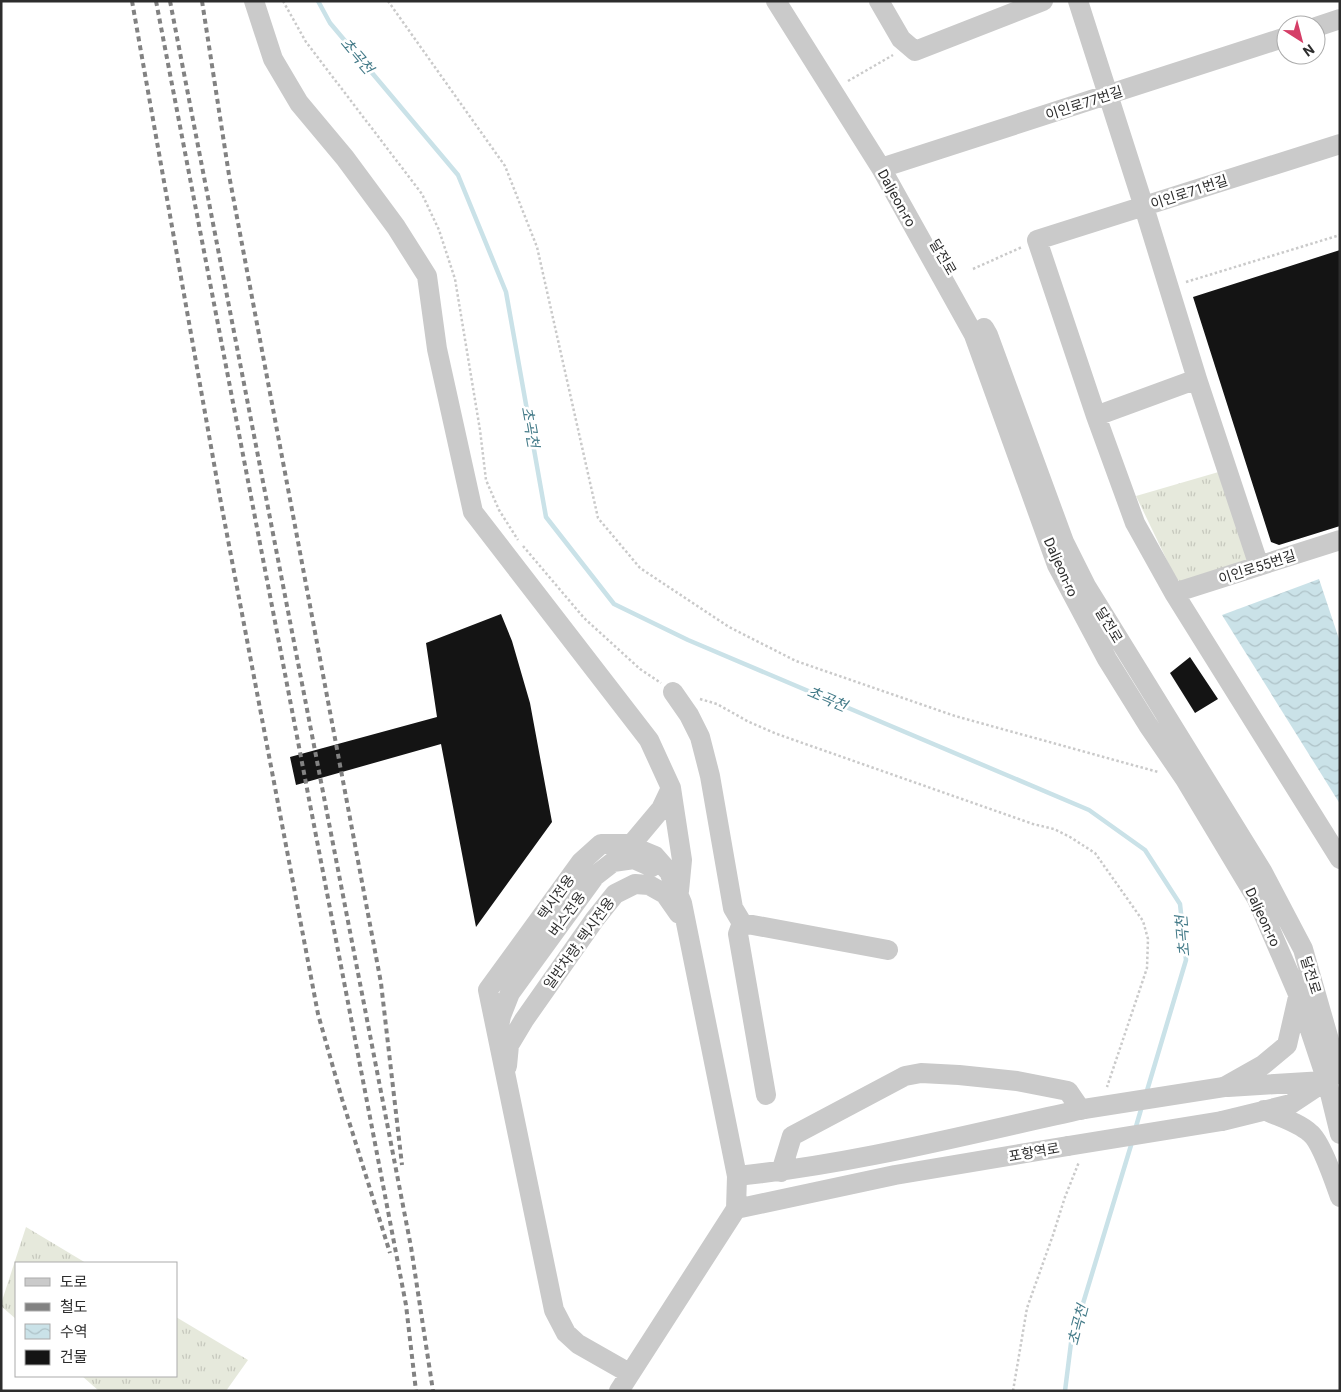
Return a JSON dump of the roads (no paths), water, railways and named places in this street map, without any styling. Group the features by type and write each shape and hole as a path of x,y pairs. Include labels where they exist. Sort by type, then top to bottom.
{"street":[{"path":"254,1 272,59 299,103 345,158 396,227 427,276 438,349 473,512 649,740 671,788 682,860 677,889 687,925 737,1176 736,1209 619,1391"},
{"name":"Daljeon-ro","path":"776,1 881,168 974,335 1057,565 1107,659 1148,725 1185,779 1257,900 1307,993"},
{"path":"879,1 901,39 916,51 1043,1"},
{"path":"1078,1 1197,379 1259,566"},
{"path":"1326,24 1340,19"},
{"name":"이인로77번길","path":"881,168 1276,40"},
{"name":"이인로71번길","path":"1096,416 1037,240 1340,144"},
{"name":"달전로","path":"881,168 902,184 988,335 1064,542 1086,586 1262,871 1303,949 1307,993 1333,1054 1335,1077"},
{"path":"1197,379 1096,416 1135,523 1174,593 1337,850"},
{"name":"이인로55번길","path":"1174,593 1259,566 1339,544"},
{"path":"673,692 689,715 700,737 710,776 733,908 742,922 888,950"},
{"path":"630,846 661,809 671,788"},
{"name":"택시전용","path":"629,1373 578,1344 566,1333 554,1310 488,990 581,862 601,844 626,844 655,856 669,872 677,889"},
{"name":"버스전용","path":"497,1036 501,1016 510,993 595,876 613,862 634,859 657,870 677,889"},
{"name":"일반차량, 택시전용","path":"506,1076 509,1045 524,1020 589,927 615,894 634,884 649,885 665,894 687,925"},
{"path":"742,922 738,934 766,1095"},
{"path":"1224,1087 1263,1065 1287,1044 1292,1026 1307,993 1329,1019 1340,1025"},
{"path":"782,1172 792,1136 905,1076 921,1073 1017,1081 1068,1092 1082,1110"},
{"path":"737,1176 782,1172 889,1153 1082,1110 1224,1087 1335,1077 1340,1134"},
{"name":"포항역로","path":"736,1209 895,1176 1074,1152 1222,1121 1291,1104 1335,1077"},
{"path":"1264,1110 1302,1127 1314,1136 1340,1197"}],"water":[{"path":"1319,579 1340,642 1340,804 1222,615"}],"waterway":[{"name":"초곡천","path":"318,1 330,23 458,175 506,292 546,517 614,604 688,640 1089,810 1145,850 1180,904 1186,960 1146,1094"},
{"name":"초곡천","path":"1135,1130 1142,1106"},
{"name":"초곡천","path":"1065,1391 1071,1343 1132,1142"}],"railway":[{"path":"132,1 221,503 318,1014 342,1099 390,1253"},
{"path":"156,1 406,1305 416,1391"},
{"path":"170,1 411,1247 433,1391"},
{"path":"202,1 229,175 381,983 402,1165"}]}
